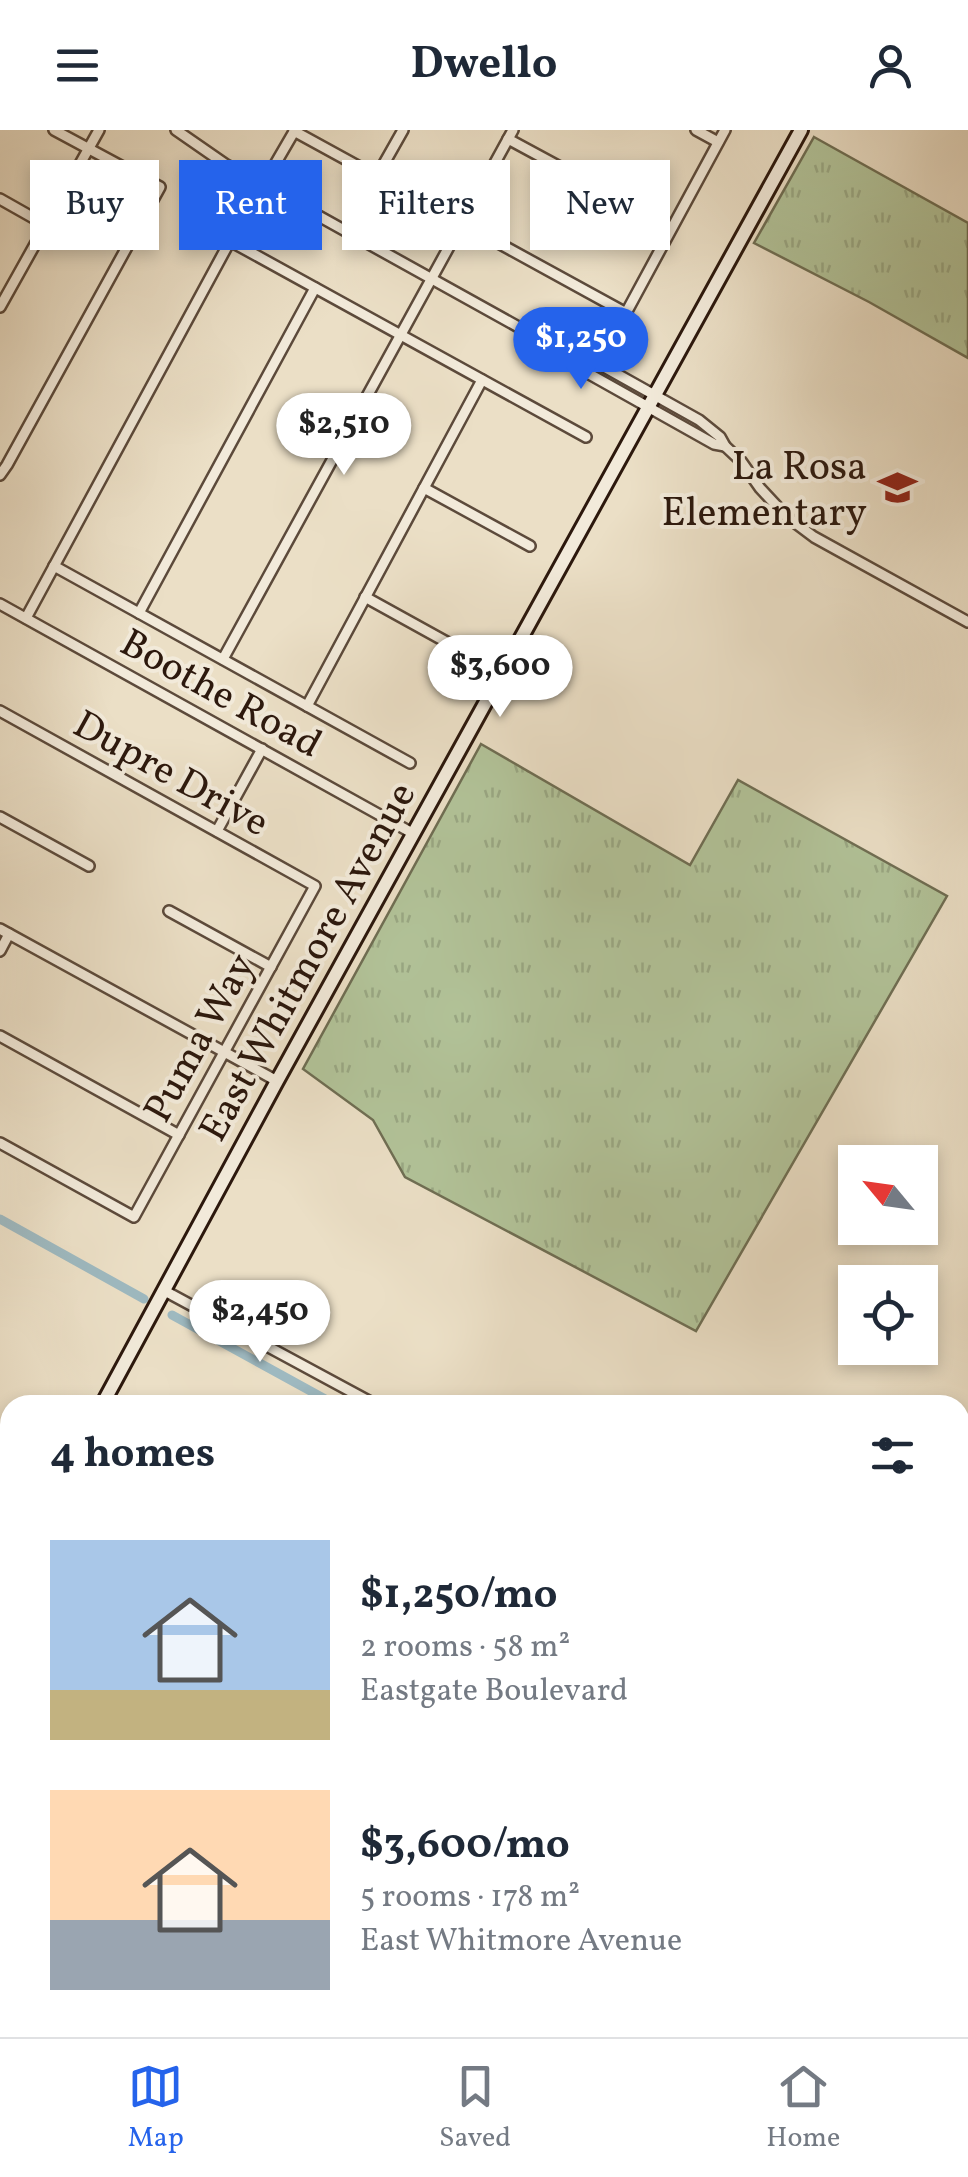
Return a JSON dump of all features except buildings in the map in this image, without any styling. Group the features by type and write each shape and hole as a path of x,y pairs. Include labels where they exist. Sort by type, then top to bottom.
{"main road":[{"name":"East Whitmore Avenue","path":"107,1395 801,130"}],"street":[{"path":"0,474 160,187 54,130"},
{"path":"83,160 99,130"},
{"path":"278,160 295,130 348,160"},
{"path":"386,160 403,130"},
{"path":"696,130 718,142"},
{"path":"510,249 626,313 725,130"},
{"path":"179,131 218,160"},
{"path":"496,160 510,134 553,160"},
{"path":"0,199 30,216"},
{"path":"322,218 540,339 574,366 651,400 714,444 725,446 786,516 814,538 968,622"},
{"path":"26,618 230,241 586,437"},
{"path":"1,301 31,250"},
{"path":"223,659 447,250"},
{"path":"139,613 314,288"},
{"path":"306,706 482,380"},
{"path":"424,488 530,546"},
{"path":"54,566 410,763"},
{"path":"365,597 470,655"},
{"name":"Boothe Road","path":"0,604 414,834"},
{"name":"Dupre Drive","path":"0,711 315,886"},
{"path":"217,831 262,749"},
{"path":"0,817 90,866"},
{"name":"Puma Way","path":"0,1143 134,1216 315,886"},
{"path":"169,911 270,967"},
{"path":"0,951 5,932 277,1081"},
{"path":"0,1036 179,1135"},
{"path":"162,1290 357,1395"}],"green space":[{"path":"814,137 968,223 968,358 754,243"},
{"path":"481,744 690,865 738,780 947,896 696,1331 405,1177 373,1120 303,1069"}],"waterway":[{"path":"0,1219 144,1299"},
{"path":"172,1315 318,1395"}],"place":[{"name":"La Rosa Elementary","path":"897,488"}]}
